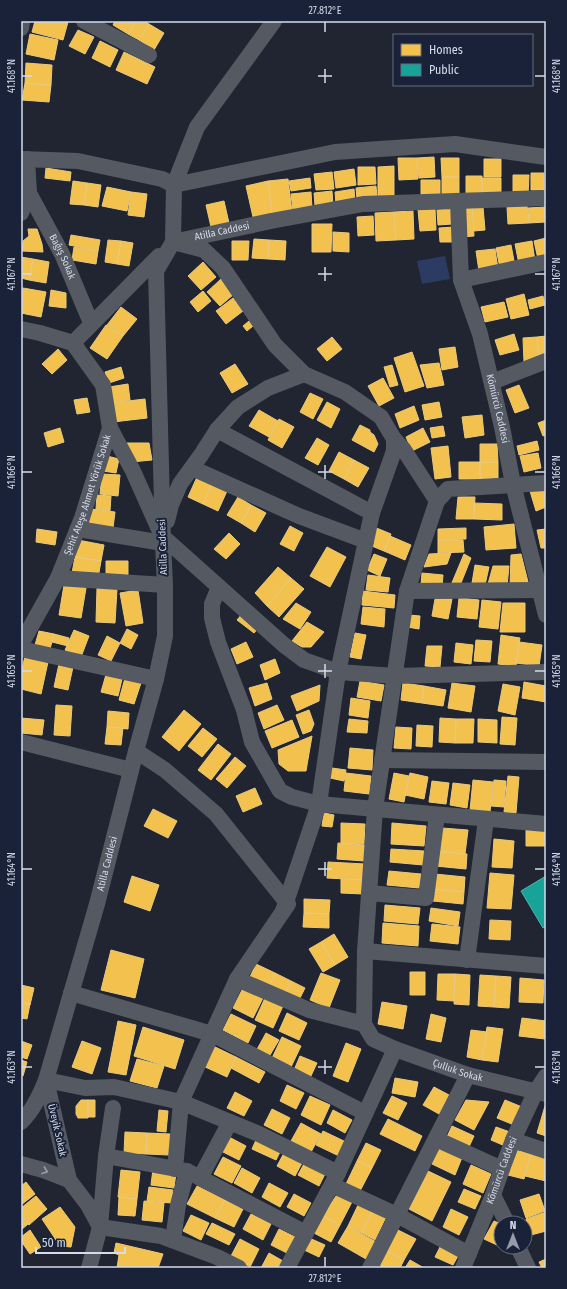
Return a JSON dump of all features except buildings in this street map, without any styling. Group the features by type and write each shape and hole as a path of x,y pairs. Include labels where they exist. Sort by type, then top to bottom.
{"street":[{"path":"21,28 22,21"},
{"path":"84,21 149,54"},
{"path":"21,329 73,342 173,242 174,185 197,127 274,21"},
{"path":"21,213 29,193 24,159 78,161 162,179 174,185 335,152 455,144 546,157"},
{"name":"Bağış Sokak","path":"29,193 62,254 91,324"},
{"name":"Atilla Caddesi","path":"21,1122 25,1119 37,1100 46,1080 97,904 156,679 165,636 165,585 156,271 173,242 272,221 363,204 546,198"},
{"name":"Kömürcü Caddesi","path":"458,201 461,280 480,334 502,427 513,484 539,557 540,590 546,615"},
{"path":"173,242 204,250 223,268 275,345 304,374 345,392 381,417 394,439 404,450 437,502"},
{"path":"461,280 546,262"},
{"name":"Şehit Ateşe Ahmet Yörük Sokak","path":"21,644 58,578 78,529 110,428 103,384 73,342"},
{"path":"492,382 546,361"},
{"path":"163,539 171,505 180,484 217,430 238,406 268,388 304,374"},
{"path":"110,428 133,471 163,539 284,645 304,660 338,672 395,676 546,672"},
{"path":"217,430 372,513"},
{"path":"173,1240 178,1205 187,1173 181,1102 238,979 284,906 318,804 338,672 372,513 394,451 394,439"},
{"path":"192,468 300,516 366,541"},
{"path":"238,979 309,1010 364,1024 365,951 374,810 407,591 437,502 448,489 546,483"},
{"path":"78,529 163,539"},
{"path":"58,578 165,585"},
{"path":"219,587 212,604 212,618 218,642 244,710 252,742 280,791 292,797 318,804 486,820 546,824"},
{"path":"407,591 540,590"},
{"path":"21,649 156,679"},
{"path":"21,742 131,770"},
{"path":"136,751 165,770 216,814 284,906"},
{"path":"382,760 546,762"},
{"path":"369,893 426,898 437,815"},
{"path":"467,960 486,820"},
{"path":"365,951 546,966"},
{"path":"71,993 212,1034 365,1113"},
{"name":"Çulluk Sokak","path":"364,1024 373,1039 395,1049 468,1075 541,1093"},
{"path":"287,1268 335,1179 395,1049"},
{"path":"370,1268 468,1075"},
{"name":"Kömürcü Caddesi","path":"466,1261 494,1195 513,1140 541,1093 546,1076"},
{"path":"46,1080 85,1088 114,1086 181,1102 259,1134 398,1215 466,1261"},
{"name":"Üveyik Sokak","path":"46,1080 69,1180 88,1205 100,1227"},
{"path":"90,1268 100,1227 106,1156 113,1108"},
{"path":"187,1173 230,1122"},
{"path":"436,1139 502,1169"},
{"path":"513,1140 546,1151"},
{"path":"106,1156 187,1173 306,1233"},
{"path":"21,1164 43,1170 69,1180"},
{"path":"494,1195 503,1215"},
{"path":"100,1227 161,1236 217,1257 239,1268"},
{"path":"522,1255 528,1268"}],"shaded area":[{"path":"445,256 450,279 422,284 417,261"}]}
